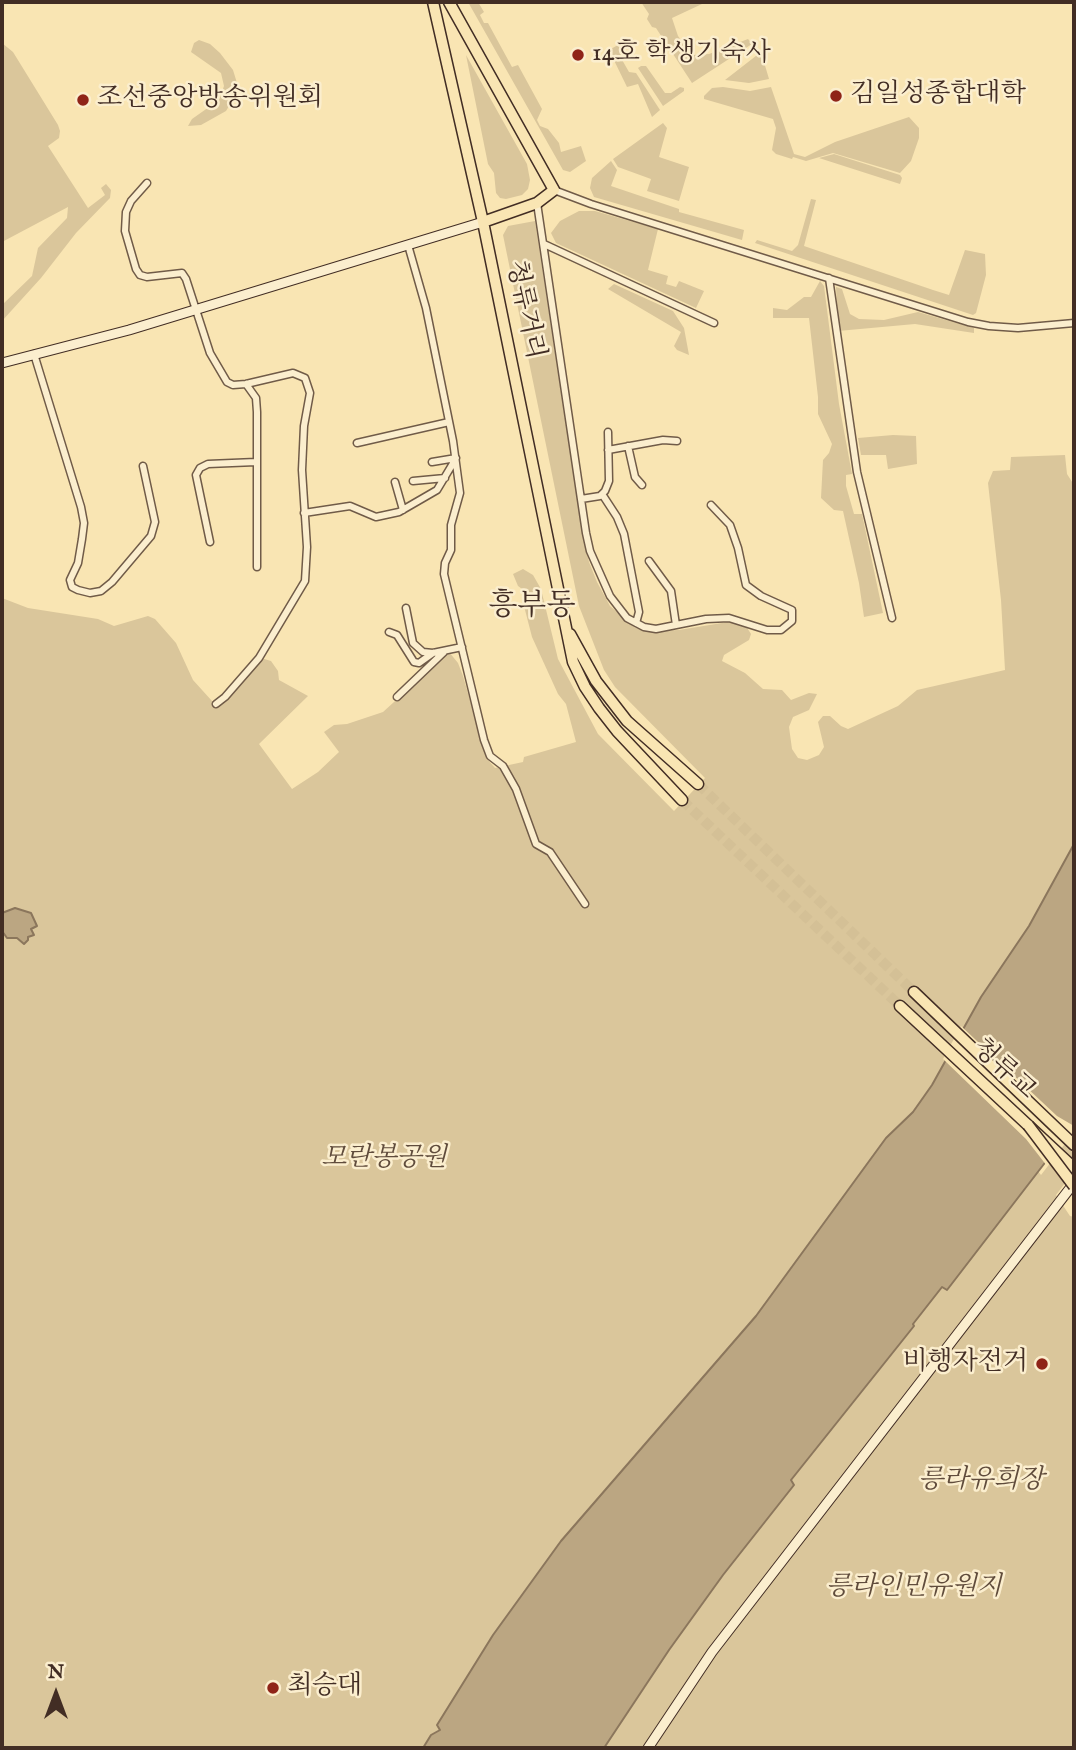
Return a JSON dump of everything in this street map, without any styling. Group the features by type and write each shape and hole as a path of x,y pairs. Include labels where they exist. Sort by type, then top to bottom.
{"main road":[{"name":"청류거리","path":"433,2 483,222 573,662 585,687 617,731 682,800"},
{"path":"449,2 554,190 537,202 483,222"},
{"name":"청류거리","path":"567,628 596,681 627,721 698,784"},
{"name":"청류교","path":"914,992 1074,1145"},
{"name":"청류교","path":"900,1006 1074,1168"},
{"path":"1040,1112 1074,1136"},
{"path":"1028,1125 1074,1185"}],"street":[{"path":"147,183 131,201 126,212 125,231 140,275 147,277 182,273 210,353 227,382 233,385 246,384 293,373 300,374 309,385 302,470 307,547 304,581 259,657 216,705"},
{"path":"554,190 968,322 989,326 1031,327 1074,323"},
{"path":"537,202 581,499 590,551 599,577 617,609 644,627 656,629 706,619 729,618 776,631 792,621 792,610 761,596 746,585 730,525 711,505"},
{"path":"2,363 197,310 483,222"},
{"path":"544,244 715,323"},
{"path":"408,245 414,274 426,308 456,458 460,493 451,525 451,550 445,563 444,574 484,740 490,756 506,770 516,789 536,844 550,852 585,904"},
{"path":"830,278 857,472 892,618"},
{"path":"34,355 82,507 82,539 78,563 70,580 72,587 90,593 102,591 151,536 155,522 144,466"},
{"path":"246,384 256,398 257,567"},
{"path":"357,443 449,422"},
{"path":"581,499 602,494 609,481 608,432"},
{"path":"608,450 663,440 677,441"},
{"path":"628,446 635,477 642,485"},
{"path":"432,463 456,458"},
{"path":"304,513 350,506 376,517 388,516 437,490 456,458"},
{"path":"210,542 196,475 200,468 208,464 256,462"},
{"path":"413,481 445,478"},
{"path":"395,482 402,510"},
{"path":"602,494 624,534 639,611 636,623"},
{"path":"649,561 671,591 676,625"},
{"path":"406,608 413,643 423,652 433,653 462,647"},
{"path":"389,632 397,635 414,662 419,663 433,653"},
{"path":"397,696 446,650"},
{"path":"648,1748 712,1652 1074,1185"}],"green space":[{"path":"468,2 478,2 484,12 480,15 484,23 488,23 512,67 518,65 542,109 537,120 540,126 548,129 559,143 561,152 581,146 586,161 570,172 563,170"},
{"path":"641,2 702,2 672,18 678,36 692,55 709,54 748,39 752,44 692,83 656,28 652,27 647,19 649,14"},
{"path":"199,40 210,44 220,53 233,70 237,83 235,96 226,111 201,125 188,126 192,119 219,100 224,86 221,73 191,52 194,43"},
{"path":"2,43 13,52 58,125 59,138 48,146 88,208 105,195 101,188 106,184 111,190 110,198 76,233 41,278 2,321 2,305 32,276 38,248 67,218 68,207 2,242"},
{"path":"618,45 624,53 621,58 629,72 636,73 660,110 652,117 638,84 627,87 609,50"},
{"path":"761,52 769,79 749,83 725,80"},
{"path":"466,55 527,164 530,180 528,189 522,195 506,199 500,198 496,193 494,173 488,164"},
{"path":"646,66 665,93 671,93 680,87 684,88 684,91 663,106 638,68"},
{"path":"771,87 794,154 805,157 835,142 909,117 919,128 919,138 911,161 900,173 833,153 806,161 793,157 792,159 772,150 776,128 773,119 704,99 712,88 750,91"},
{"path":"663,123 667,128 659,157 689,167 679,201 647,191 651,179 618,167 613,159"},
{"path":"834,154 900,175 900,184 819,158"},
{"path":"611,161 617,170 611,186 679,209 679,212 744,230 742,240 594,197 590,188 592,178"},
{"path":"811,199 816,200 804,246 933,290 949,295 965,250 985,254 986,275 976,313 973,315 755,243 757,240 792,251 798,245"},
{"path":"579,211 595,211 658,229 648,270 668,276 666,284 676,287 679,281 704,291 696,308 556,243 551,233 560,221"},
{"name":"모란봉공원","path":"535,221 582,531 597,582 610,606 634,627 643,631 679,630 728,622 746,626 751,634 749,640 724,655 722,661 745,673 763,689 782,690 791,700 809,693 817,694 809,710 793,717 789,727 792,749 798,758 807,760 819,755 824,747 818,722 823,716 830,716 848,729 898,706 917,690 1005,670 1001,600 988,483 993,471 1010,470 1011,457 1065,455 1067,474 1074,485 1074,844 1029,926 981,997 932,1085 913,1112 886,1138 756,1316 561,1541 493,1635 440,1730 431,1735 423,1748 2,1748 2,598 28,608 98,619 114,626 148,616 155,619 176,643 193,680 212,701 221,705 261,658 271,661 278,671 279,680 308,696 259,744 292,789 318,772 339,752 324,732 334,725 347,724 383,712 449,652 458,663 487,759 495,768 523,762 524,757 576,742 566,704 558,694 532,637 524,606 527,605 525,591 518,586 513,574 523,569 533,575 541,589 558,659 598,734 674,811 705,778 615,687 604,670 579,606 503,235 508,226"},
{"path":"820,281 824,286 839,404 852,474 846,475 846,486 854,514 862,514 883,613 864,617 843,511 834,510 821,498 823,460 832,444 818,414 809,318 773,318 773,308 787,310 804,297 811,297"},
{"path":"614,284 673,311 684,328 689,355 674,346 681,332 608,289"},
{"path":"836,287 842,289 850,314 859,319 884,320 918,312 974,328 974,333 915,324 838,331"},
{"path":"916,436 917,464 888,469 886,455 861,455 858,438"},
{"name":"릉라인민유원지","path":"1074,1132 1074,1171 1056,1195 1070,1216 1074,1217 1074,1748 604,1748 723,1575 794,1485 791,1480 914,1326 912,1324 942,1286 947,1289 1038,1171 1041,1175"}],"shaded area":[{"path":"1074,844 1074,1125 947,1290 942,1287 791,1480 794,1485 723,1575 604,1748 423,1748 431,1735 440,1730 437,1725 493,1635 561,1541 756,1316 886,1138 913,1112 932,1085 981,997 1029,926"},
{"path":"15,908 31,913 37,926 31,929 34,935 28,937 24,944 17,938 7,938 2,931 2,913"}],"pier":[{"path":"961,1026 1057,1116 1074,1126 1074,1130 1047,1166 1026,1139 943,1059"}],"tunnel":[{"path":"698,784 914,992"},
{"path":"682,800 900,1006"}],"place":[{"name":"14호 학생기숙사","path":"578,55"},
{"name":"김일성종합대학","path":"836,96"},
{"name":"조선중앙방송위원회","path":"83,100"},
{"name":"비행자전거","path":"1042,1364"},
{"name":"최승대","path":"273,1688"}],"district":[{"name":"흥부동","path":"532,608"}],"park label":[{"name":"릉라유희장","path":"981,1482"}]}
